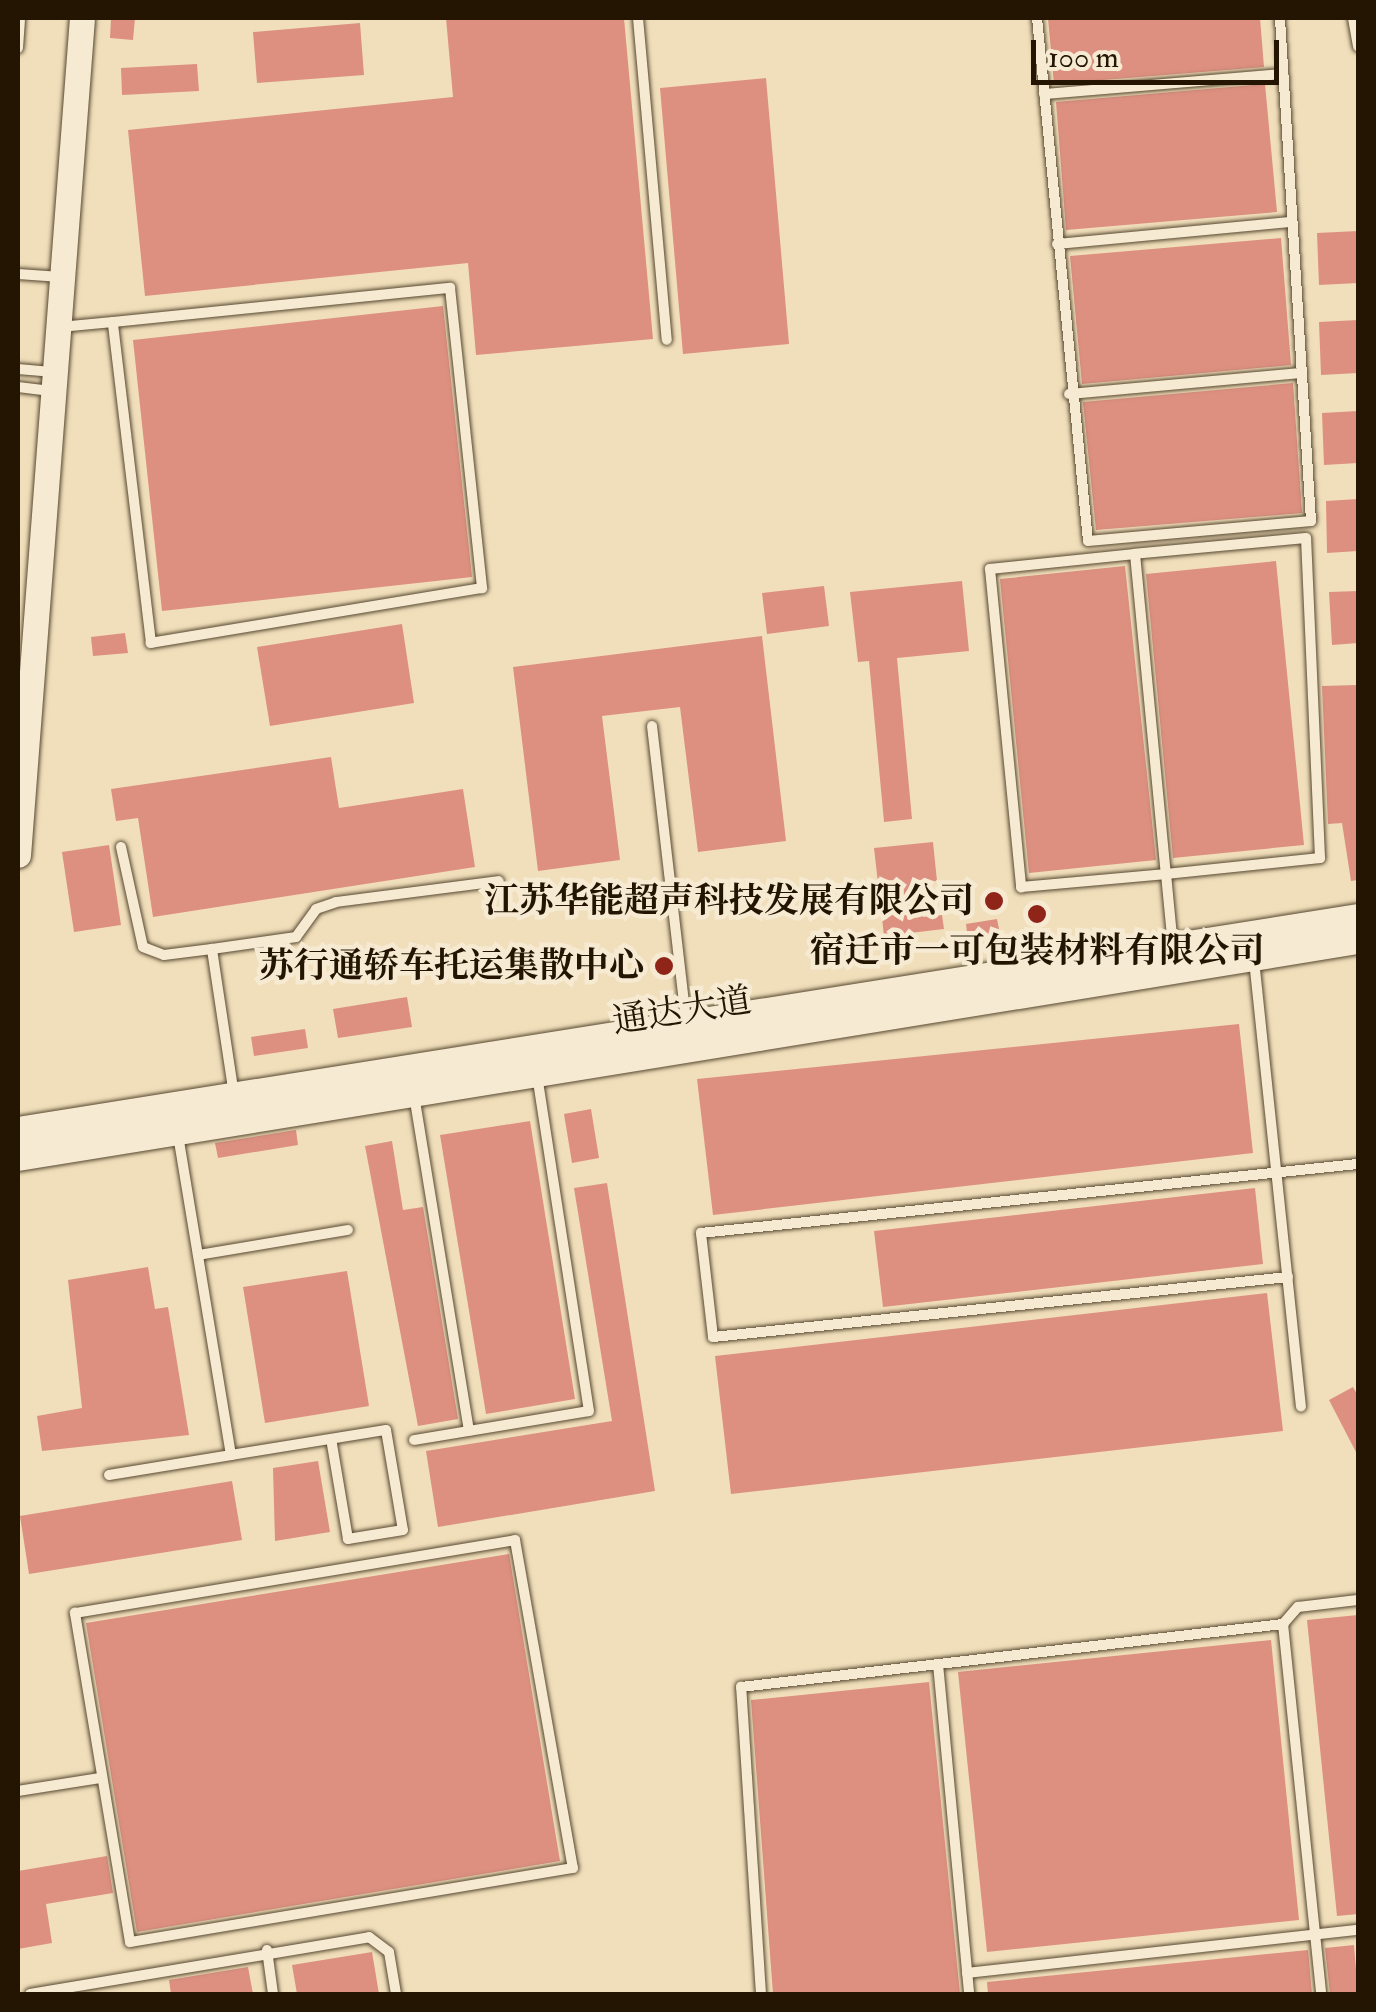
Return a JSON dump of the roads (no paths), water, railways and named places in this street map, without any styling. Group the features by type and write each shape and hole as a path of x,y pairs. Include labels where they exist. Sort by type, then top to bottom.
{"main road":[{"name":"通达大道","path":"18,1156 175,1119 1253,946 1358,918"},
{"name":"通达大道","path":"687,1037 1173,948 1358,940"},
{"name":"通达大道","path":"18,1132 175,1119"}],"street":[{"path":"18,855 22,751 82,18"}],"lane":[{"path":"18,48 20,18"},
{"path":"638,18 667,340"},
{"path":"1037,18 1069,394 1088,541 1311,521 1280,18"},
{"path":"1352,18 1358,47"},
{"path":"1044,94 1283,74"},
{"path":"1056,244 1290,222"},
{"path":"18,274 62,277"},
{"path":"58,327 450,288 482,588 151,643 113,322"},
{"path":"18,368 54,382"},
{"path":"1069,394 1301,372"},
{"path":"18,387 54,382"},
{"path":"1306,538 1320,858 1021,887 989,574 1001,565 1135,554 1306,538"},
{"path":"1135,554 1173,948"},
{"path":"652,726 687,1037"},
{"path":"121,847 142,946 164,955 296,937 316,909 336,902 499,881"},
{"path":"1253,946 1302,1406"},
{"path":"212,949 236,1109"},
{"path":"414,1440 590,1411 535,1061"},
{"path":"412,1081 469,1431"},
{"path":"175,1119 231,1455"},
{"path":"1288,1277 713,1337 701,1233 1358,1164"},
{"path":"198,1255 348,1230"},
{"path":"109,1475 386,1430 402,1530 348,1539 331,1439"},
{"path":"514,1540 573,1868 130,1942 100,1778 75,1612 514,1540"},
{"path":"761,1994 734,1695 741,1687 1283,1624 1298,1607 1358,1600"},
{"path":"1283,1624 1320,1994"},
{"path":"938,1664 969,1994"},
{"path":"18,1791 100,1778"},
{"path":"967,1973 1358,1930"},
{"path":"30,1994 267,1950 384,1941 396,1994"},
{"path":"267,1950 274,1994"}],"place":[{"name":"江苏华能超声科技发展有限公司","path":"994,901"},
{"name":"宿迁市一可包装材料有限公司","path":"1037,914"},
{"name":"苏行通轿车托运集散中心","path":"664,966"}]}
